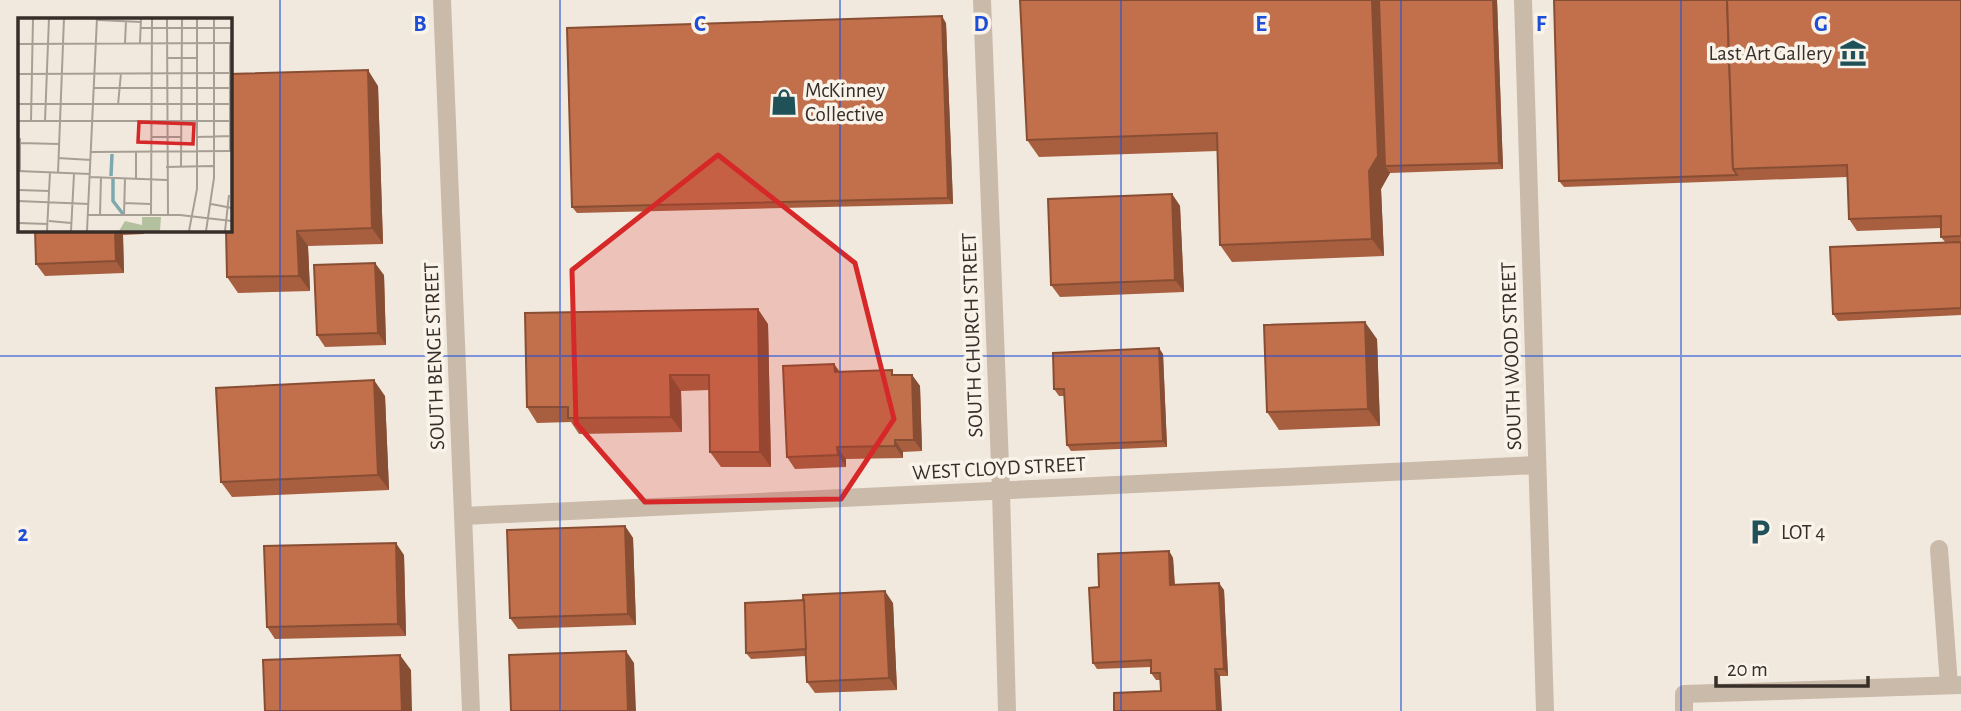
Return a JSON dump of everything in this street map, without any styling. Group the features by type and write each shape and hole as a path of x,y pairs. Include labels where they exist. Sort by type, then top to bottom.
{"street":[{"name":"SOUTH BENGE STREET","path":"442,0 471,711"},
{"name":"SOUTH CHURCH STREET","path":"982,0 1007,711"},
{"name":"SOUTH WOOD STREET","path":"1523,0 1545,711"},
{"name":"WEST CLOYD STREET","path":"464,516 1536,466"},
{"path":"1684,711 1684,694 1955,685 1939,549"}],"highlighted area":[{"path":"718,155 855,263 894,419 841,499 645,502 576,423 572,270"}],"building":[{"path":"1020,0 1372,0 1378,156 1369,171 1372,239 1220,245 1217,133 1027,140"},
{"path":"1379,0 1493,0 1499,163 1385,166"},
{"path":"1554,0 1727,0 1733,169 1737,175 1559,181"},
{"path":"1727,0 1961,0 1961,236 1941,237 1941,216 1849,219 1847,165 1733,169"},
{"path":"942,16 948,198 572,207 567,28"},
{"path":"368,70 372,228 297,231 299,276 227,277 226,231 231,231 231,74"},
{"path":"1172,194 1175,280 1051,285 1048,199"},
{"path":"35,231 115,231 116,261 36,264"},
{"path":"1961,242 1961,308 1833,314 1830,247"},
{"path":"375,263 378,333 317,335 314,265"},
{"path":"758,309 760,452 710,452 709,375 670,375 671,417 568,418 568,407 527,407 525,313"},
{"path":"1365,322 1368,409 1267,412 1264,325"},
{"path":"1159,348 1163,441 1067,445 1064,389 1054,389 1053,353"},
{"path":"834,364 835,372 892,370 892,375 912,375 914,440 895,440 895,446 837,447 838,455 787,457 783,366"},
{"path":"374,380 378,475 221,482 216,388"},
{"path":"625,526 628,614 510,618 507,530"},
{"path":"396,543 398,624 267,627 264,546"},
{"path":"1169,551 1170,585 1219,583 1224,669 1215,669 1217,711 1114,711 1114,693 1161,691 1160,673 1151,673 1151,660 1093,663 1089,588 1099,587 1098,554"},
{"path":"885,591 889,678 807,682 803,595"},
{"path":"804,600 806,649 746,653 745,603"},
{"path":"626,651 628,711 511,711 509,655"},
{"path":"400,655 402,711 265,711 263,660"}],"place":[{"name":"Last Art Gallery","path":"1853,53"},
{"name":"McKinney Collective","path":"784,102"},
{"name":"LOT 4","path":"1760,532"}]}
